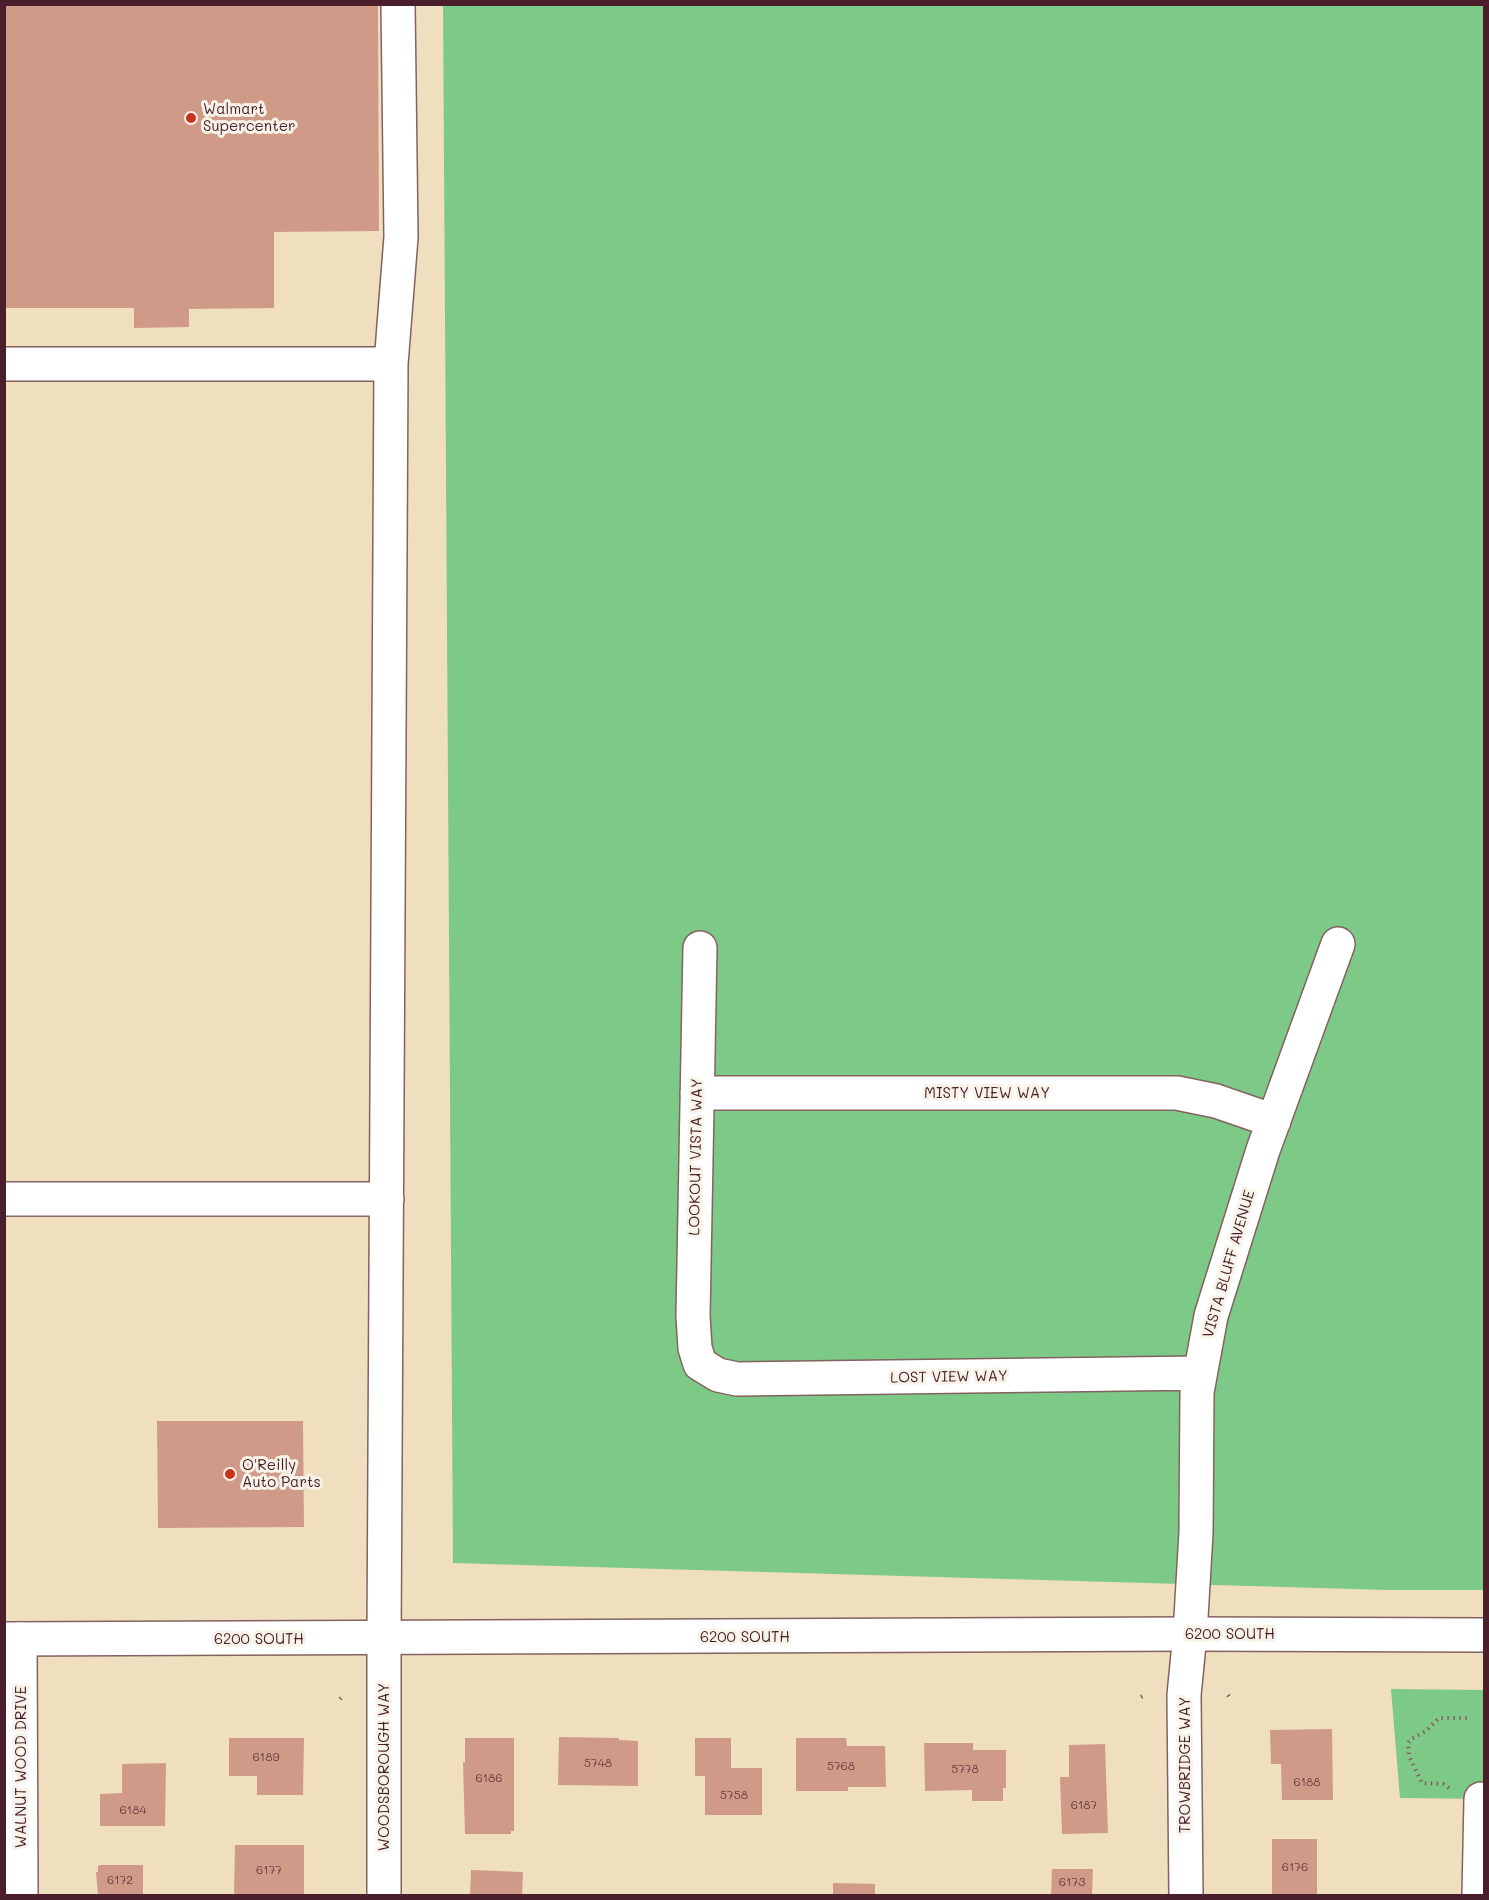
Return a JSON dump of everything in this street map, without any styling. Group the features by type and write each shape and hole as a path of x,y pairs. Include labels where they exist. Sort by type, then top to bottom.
{"street":[{"name":"WOODSBOROUGH WAY","path":"384,1896 391,364 401,237 398,4"},
{"path":"4,364 391,364"},
{"name":"VISTA BLUFF AVENUE","path":"1190,1634 1197,1533 1197,1392 1211,1316 1274,1121 1338,944"},
{"name":"LOOKOUT VISTA WAY","path":"700,948 693,1316 695,1348 700,1365"},
{"name":"MISTY VIEW WAY","path":"697,1093 1177,1092 1216,1101 1274,1121"},
{"path":"4,1199 387,1199"},
{"name":"LOST VIEW WAY","path":"700,1365 718,1375 737,1379 1200,1373"},
{"name":"6200 SOUTH","path":"12,1639 1190,1634 1485,1635"},
{"name":"TROWBRIDGE WAY","path":"1186,1896 1184,1695 1190,1634"},
{"name":"WALNUT WOOD DRIVE","path":"12,1639 21,1896"},
{"path":"1467,1795 1479,1896"}],"path":[{"path":"1467,1718 1439,1718 1426,1731 1408,1743 1408,1756 1422,1782 1443,1784 1467,1795"}],"green space":[{"path":"443,5 1484,5 1484,1590 1388,1590 453,1563"},
{"path":"1391,1689 1484,1690 1484,1799 1400,1798"}],"building":[{"name":"Walmart Supercenter","path":"5,4 378,4 379,231 274,232 274,308 189,309 189,327 134,328 134,308 5,308"},
{"name":"O'Reilly Auto Parts","path":"157,1421 303,1421 304,1527 158,1528"},
{"path":"1332,1729 1333,1800 1282,1800 1281,1764 1271,1764 1270,1730"},
{"path":"559,1737 619,1738 619,1740 638,1741 638,1786 558,1785"},
{"path":"229,1738 304,1738 303,1795 257,1795 257,1776 229,1776"},
{"path":"465,1738 514,1738 514,1831 511,1831 511,1834 465,1834 463,1762 465,1762"},
{"path":"695,1738 731,1738 731,1768 762,1768 762,1815 705,1815 705,1776 695,1776"},
{"path":"796,1738 846,1738 847,1746 885,1746 886,1787 848,1787 848,1791 796,1791"},
{"path":"924,1743 973,1743 973,1750 1006,1750 1006,1788 1003,1788 1003,1801 972,1801 972,1790 925,1791"},
{"path":"1105,1744 1108,1833 1062,1834 1060,1777 1069,1777 1069,1745"},
{"path":"166,1763 165,1826 100,1826 100,1794 122,1793 122,1764"},
{"path":"1272,1839 1317,1839 1317,1896 1272,1896"},
{"path":"235,1845 304,1845 304,1896 234,1896"},
{"path":"100,1865 143,1865 143,1896 98,1895 96,1872"},
{"path":"1052,1869 1093,1869 1092,1896 1051,1896"},
{"path":"471,1870 523,1872 522,1896 470,1896"},
{"path":"833,1883 875,1884 875,1896 833,1896"}],"place":[{"name":"Walmart Supercenter","path":"191,118"},
{"name":"O'Reilly Auto Parts","path":"230,1474"}]}
